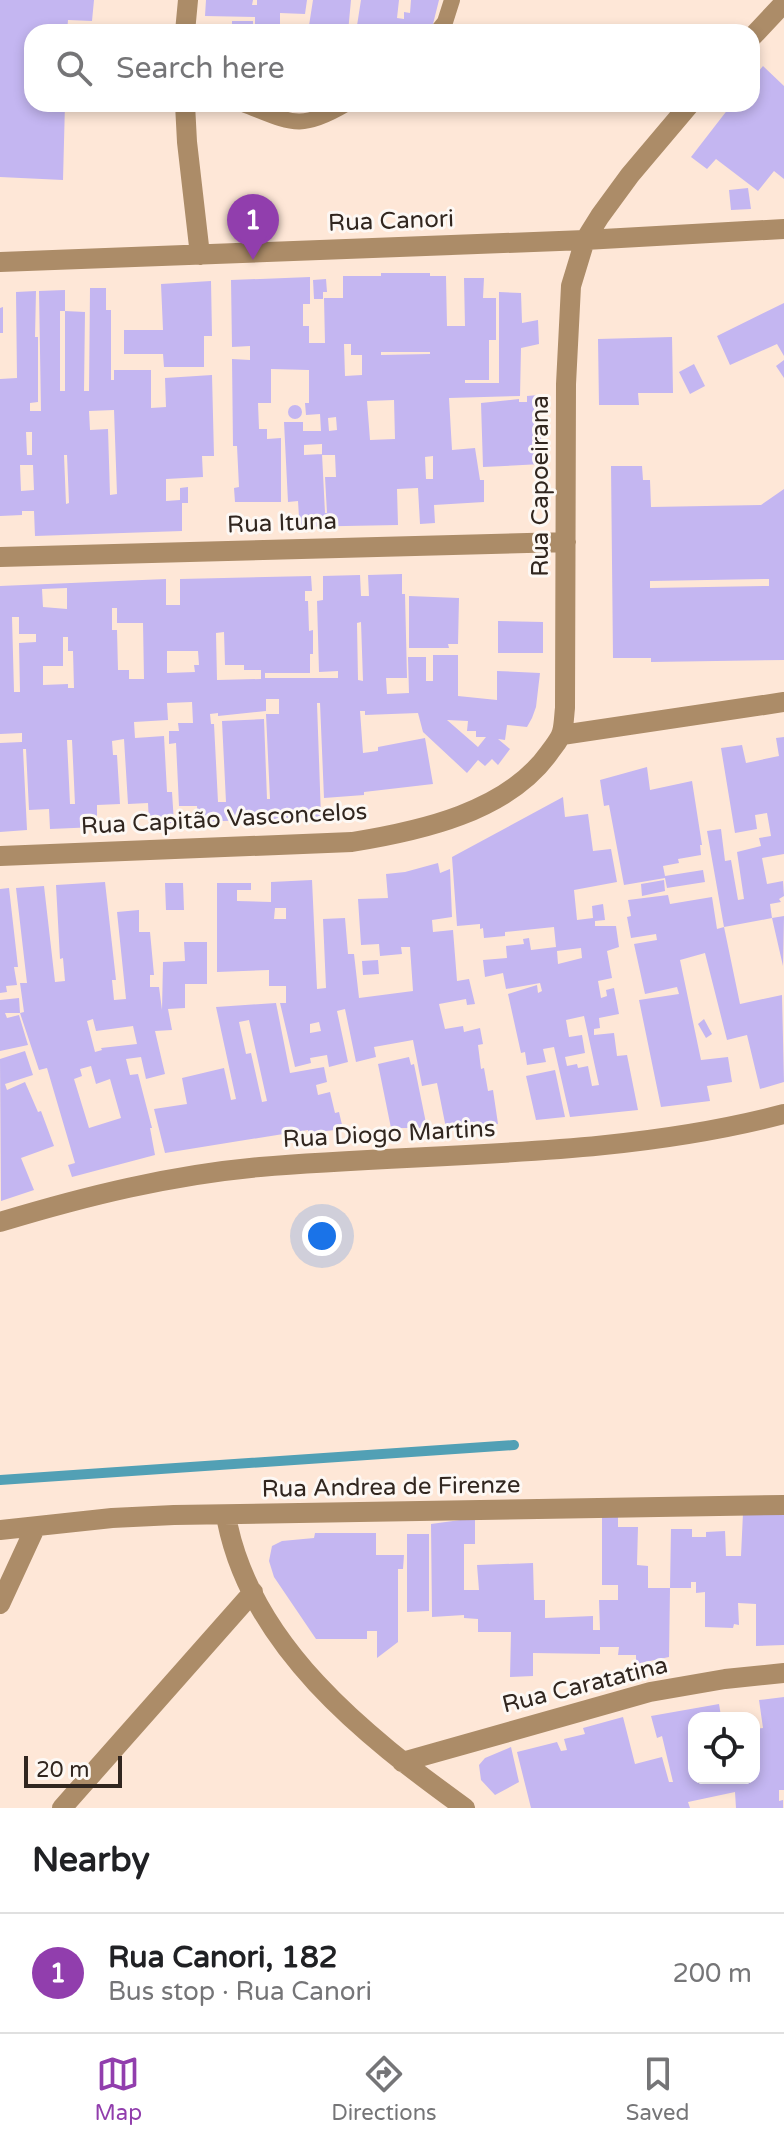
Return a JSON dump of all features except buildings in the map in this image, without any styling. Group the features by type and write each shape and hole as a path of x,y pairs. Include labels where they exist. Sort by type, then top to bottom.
{"street":[{"path":"186,24 188,0"},
{"path":"760,28 784,3"},
{"path":"185,112 200,255"},
{"name":"Rua Capoeirana","path":"562,735 565,708 567,326 571,286 585,240 630,175 683,112"},
{"name":"Rua Canori","path":"0,262 585,240 784,229"},
{"name":"Rua Ituna","path":"0,557 566,542"},
{"path":"562,735 784,702"},
{"name":"Rua Capitão Vasconcelos","path":"0,856 352,842 407,833 458,817 515,787 541,764 562,735"},
{"name":"Rua Diogo Martins","path":"0,1222 104,1192 164,1179 259,1167 535,1152 658,1140 784,1114"},
{"name":"Rua Andrea de Firenze","path":"0,1530 112,1518 784,1505"},
{"path":"226,1516 238,1559 253,1592 277,1634 306,1671 402,1762 465,1808"},
{"path":"0,1604 35,1528"},
{"path":"62,1808 253,1592"},
{"name":"Rua Caratatina","path":"402,1762 650,1692 784,1673"}],"lane":[{"path":"443,24 452,0"},
{"path":"265,112 296,123 311,122 330,112"}],"waterway":[{"path":"0,1480 514,1445"}],"place":[{"name":"Rua Canori, 182","path":"253,260"}]}
